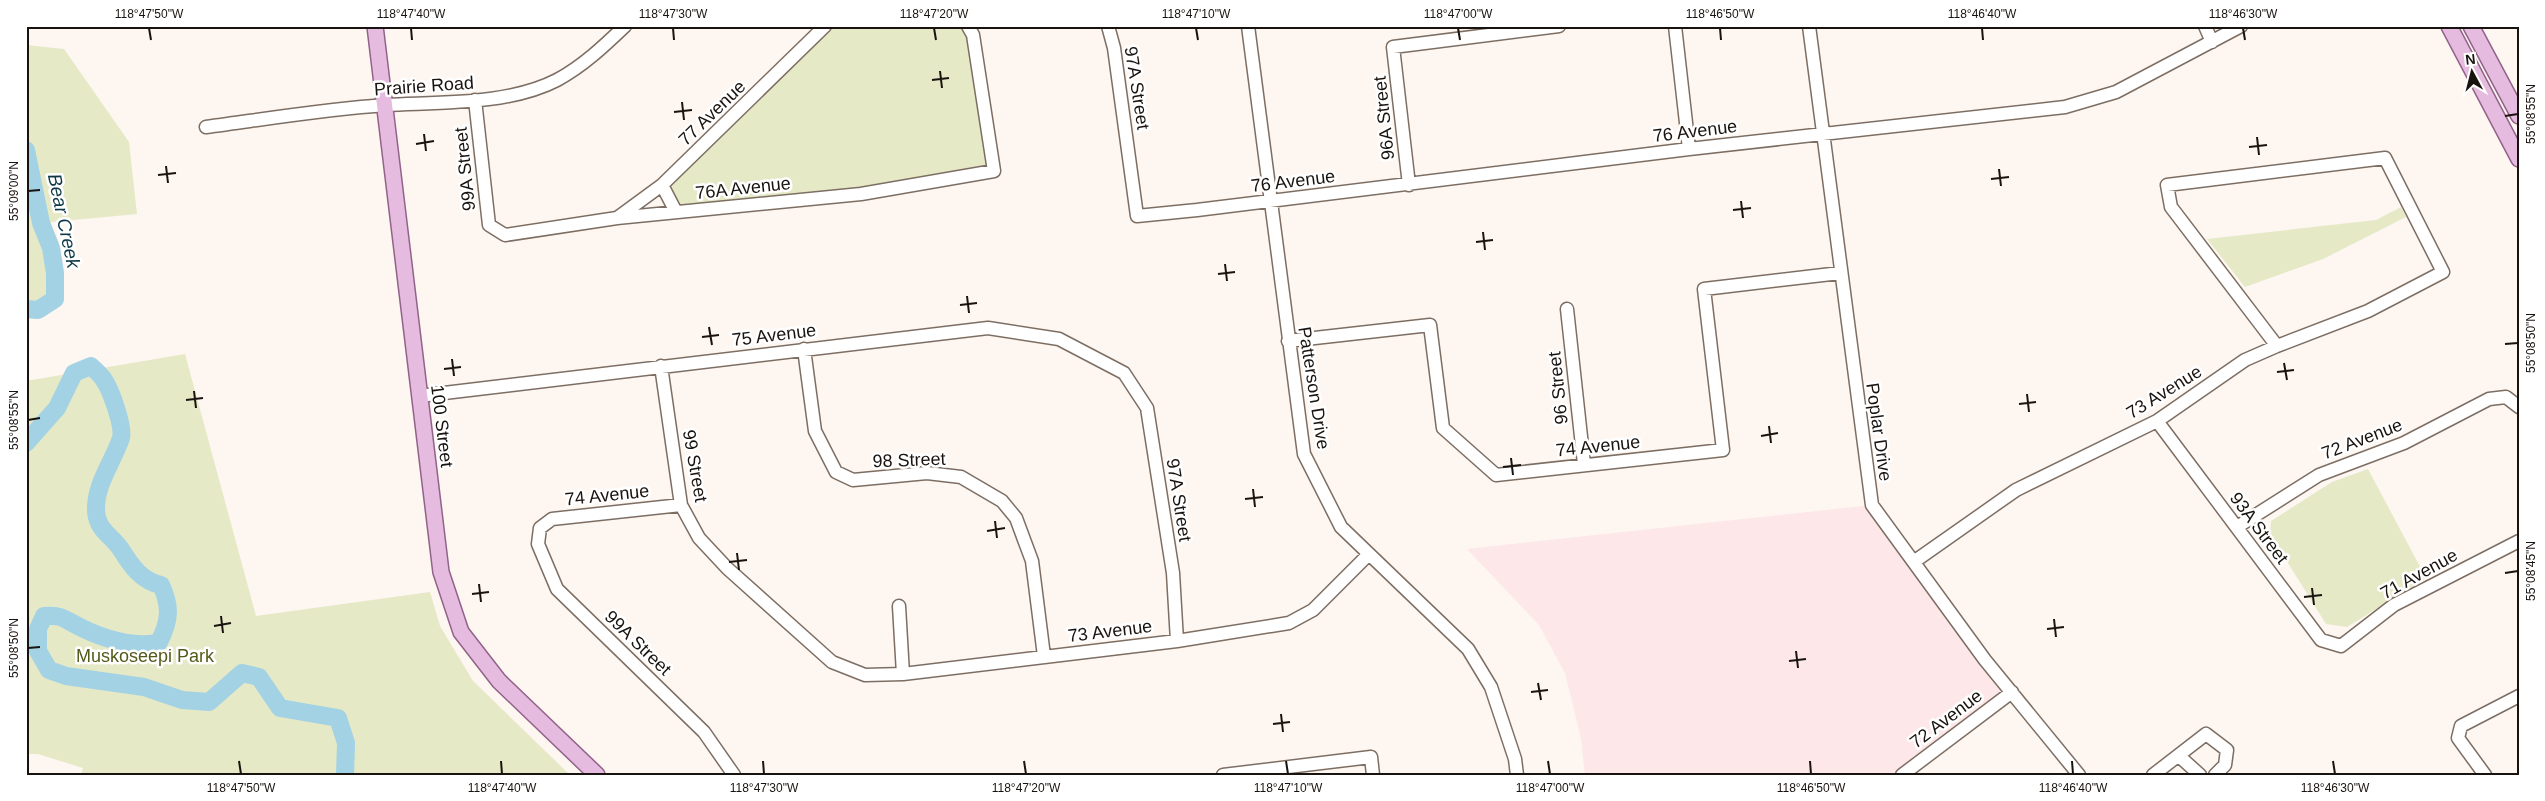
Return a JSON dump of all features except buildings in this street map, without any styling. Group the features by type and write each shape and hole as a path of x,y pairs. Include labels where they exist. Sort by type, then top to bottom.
{"main road":[{"name":"100 Street","path":"376,26 441,572 461,632 499,681 597,775"},
{"path":"2448,26 2519,159"},
{"path":"2471,26 2519,116"}],"street":[{"name":"Prairie Road","path":"206,126 385,105 475,100 526,92 556,80 588,61 625,26"},
{"name":"77 Avenue","path":"617,218 662,185 826,26"},
{"name":"76A Avenue","path":"497,230 505,235 617,218 861,194 994,171 972,35 968,26"},
{"name":"97A Street","path":"1108,26 1114,48 1137,216"},
{"name":"Patterson Drive","path":"1248,26 1304,454 1341,527 1468,649 1491,687 1515,759 1517,775"},
{"name":"96A Street","path":"1409,185 1394,47 1559,26"},
{"path":"1674,26 1689,149"},
{"name":"Poplar Drive","path":"1809,26 1872,505 1915,561 1985,660 2079,775"},
{"path":"2205,26 2212,42"},
{"name":"76 Avenue","path":"1137,216 1409,185 1689,149 2065,107 2116,92 2241,26"},
{"name":"99A Street","path":"475,100 489,225 497,230"},
{"name":"73 Avenue","path":"1915,561 2016,490 2157,421 2246,360 2276,346 2368,311 2443,272 2385,158 2167,185 2171,207 2276,346"},
{"path":"662,185 676,212"},
{"name":"74 Avenue","path":"1288,341 1430,324 1443,428 1496,475 1723,450 1704,289 1840,273"},
{"name":"96 Street","path":"1567,308 1584,464"},
{"name":"75 Avenue","path":"420,396 988,328 1059,339 1124,373"},
{"name":"98 Street","path":"804,349 815,430 836,472 853,480 926,473 961,477 1002,500 1016,518 1032,561 1044,656"},
{"name":"99 Street","path":"661,366 681,505 699,538 727,568 832,662"},
{"name":"97A Street","path":"1124,373 1147,408 1173,573 1177,641"},
{"name":"72 Avenue","path":"2237,527 2319,475 2404,443 2489,399 2506,396 2519,408"},
{"name":"93A Street","path":"2157,421 2321,640 2341,646"},
{"name":"74 Avenue","path":"540,528 552,519 681,505"},
{"name":"99A Street","path":"540,528 538,544 556,589 704,732 734,775"},
{"name":"71 Avenue","path":"2341,646 2394,605 2519,541"},
{"name":"73 Avenue","path":"832,662 865,675 903,674 1177,641 1288,623 1313,610 1369,554"},
{"path":"899,606 903,674"},
{"name":"72 Avenue","path":"1902,775 2012,692"},
{"path":"2485,775 2458,738 2461,726 2519,696"},
{"path":"2153,775 2206,734 2227,750 2225,765 2216,775"},
{"path":"2179,756 2200,775"},
{"path":"1222,775 1371,757 1373,775"}],"shaded area":[{"path":"1872,505 2012,692 1902,775 1585,775 1581,738 1565,673 1539,625 1467,549"}],"green space":[{"path":"825,26 968,26 994,171 676,212 662,185"},
{"path":"26,45 64,49 129,142 137,214 42,223 52,260 55,299 38,310 26,309"},
{"path":"2401,207 2406,217 2323,259 2245,287 2207,239 2376,220"},
{"name":"Muskoseepi Park","path":"185,354 256,616 430,592 440,626 473,681 570,775 81,775 83,768 38,754 26,754 26,381"},
{"path":"2368,469 2426,578 2347,627 2326,624 2270,534 2271,521 2332,482"}],"waterway":[{"name":"Bear Creek","path":"26,150 41,223 51,248 55,273 55,299 38,310 26,309"},
{"name":"Bear Creek","path":"26,443 57,408 74,373 91,366 107,385 121,426 121,438 118,447 98,492 96,501 97,518 102,528 138,572 148,580 161,585 168,607 167,620 159,642 150,644 119,641 88,631 60,617 44,616 38,629 38,651 49,670 66,676 144,687 182,700 209,702 242,673 259,677 280,708 338,718 346,743 345,775"}]}
